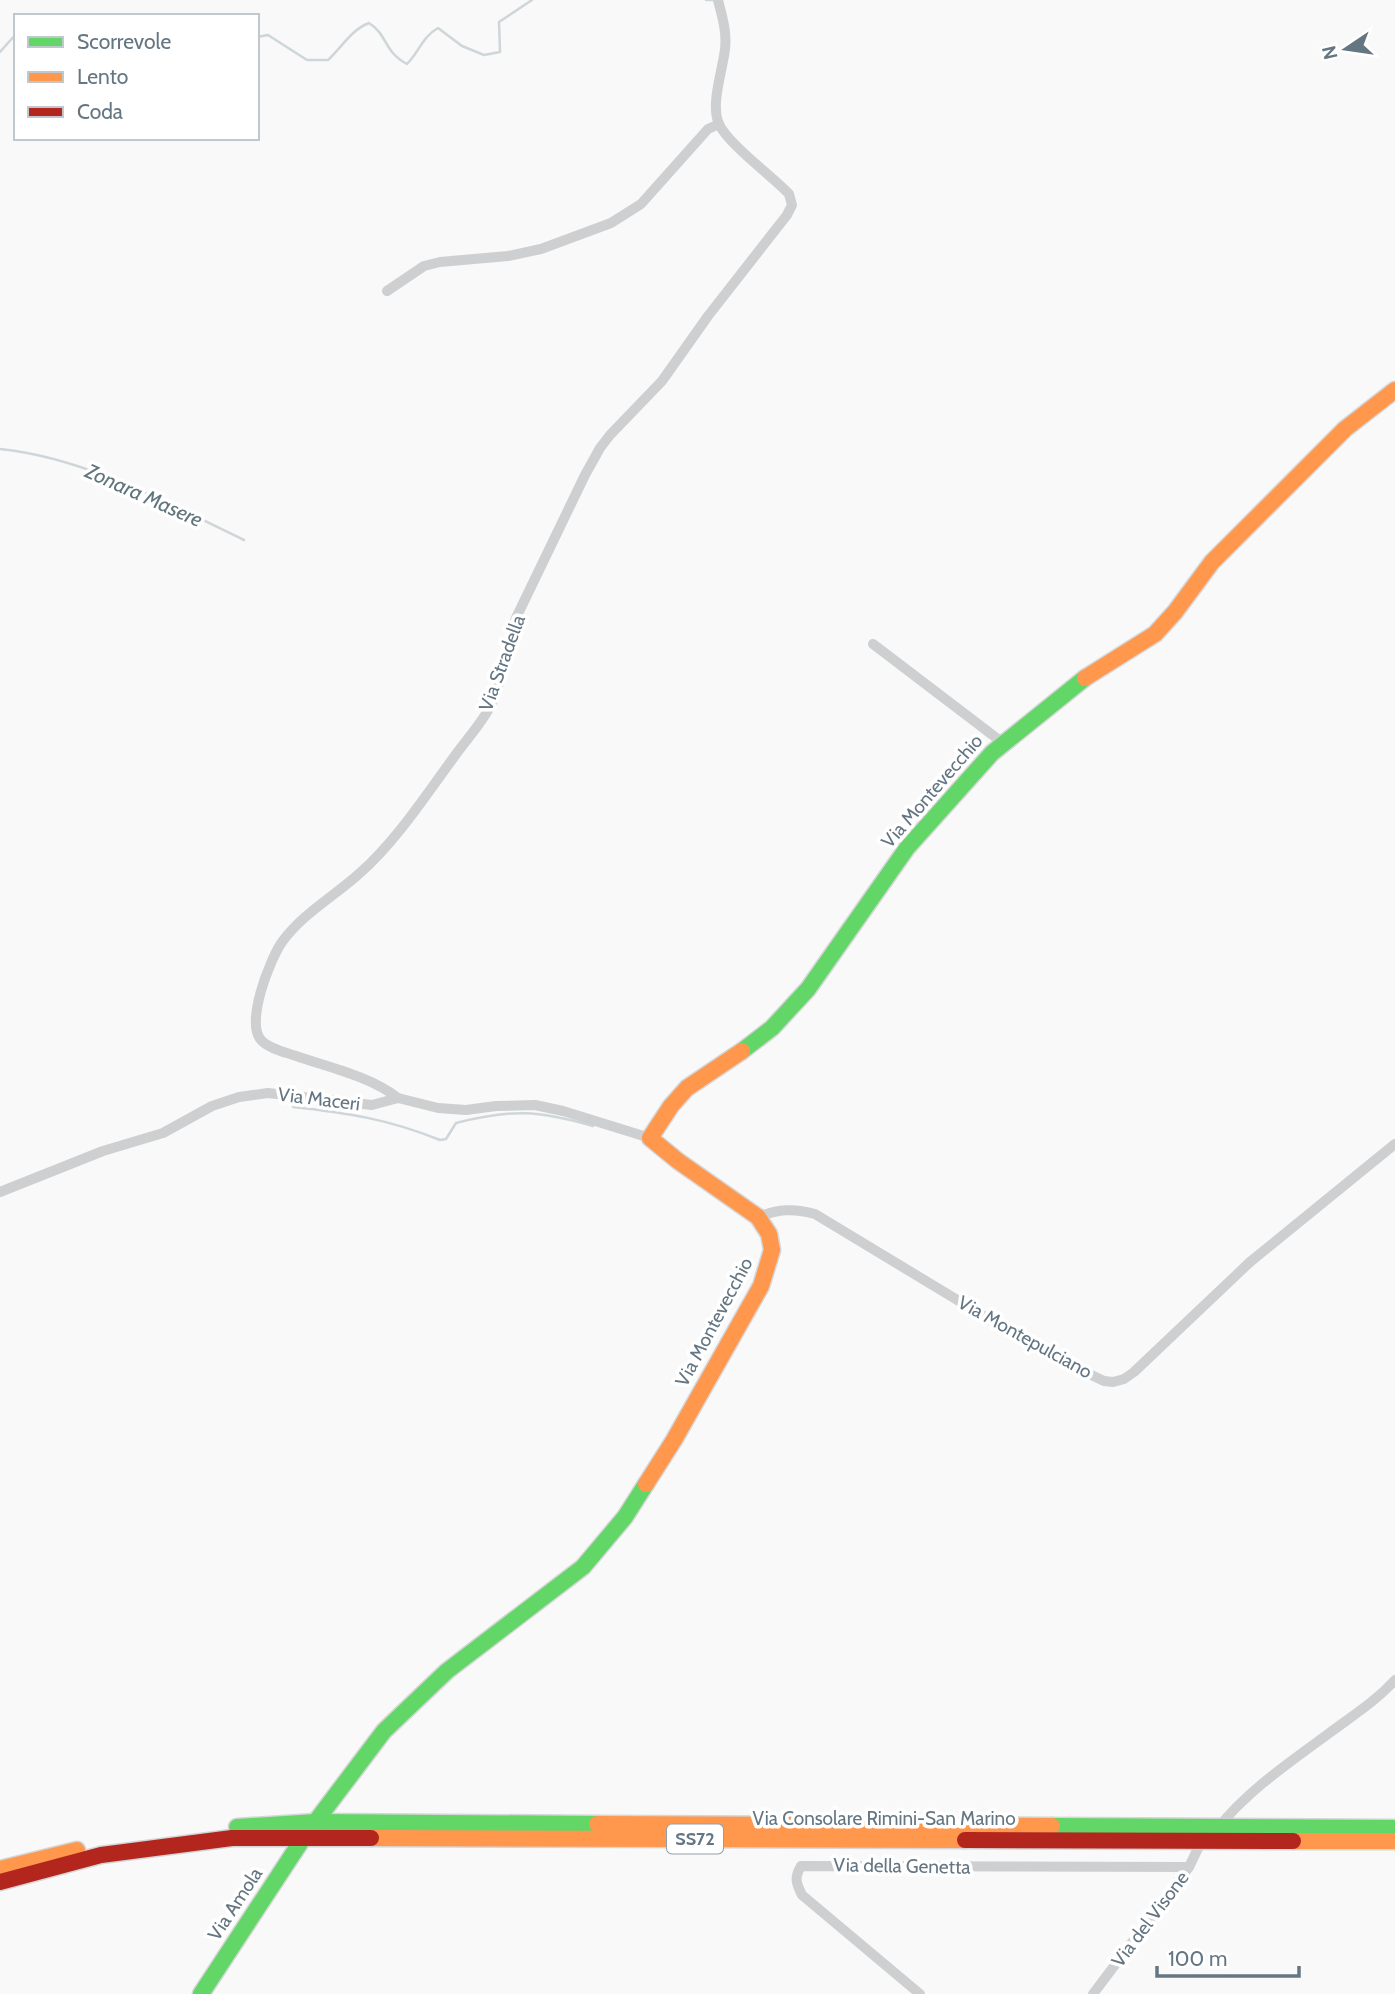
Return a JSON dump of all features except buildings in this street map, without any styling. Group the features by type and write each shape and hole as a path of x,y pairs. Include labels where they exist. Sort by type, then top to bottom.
{"main road":[{"name":"Via Montevecchio","path":"304,1837 384,1731 447,1671 583,1567 625,1517 674,1440 761,1286 770,1265 773,1246 768,1229 758,1217 650,1138 671,1106 687,1088 772,1028 807,989 907,848 962,784 1003,743 1087,677 1155,634 1212,562 1345,429 1395,390"},
{"name":"Via Consolare Rimini-San Marino","path":"0,1869 99,1844 239,1827 316,1822 1395,1828"},
{"name":"Via Amola","path":"201,1994 304,1837"},
{"name":"Via Consolare Rimini-San Marino","path":"0,1882 101,1855 232,1838 1395,1841"}],"street":[{"path":"387,291 424,266 440,261 495,257 541,249 611,223 641,204 708,130 719,124 715,111 725,47 725,26 719,5"},
{"name":"Via Stradella","path":"398,1098 380,1084 278,1050 261,1041 255,1030 256,1014 267,974 282,943 310,912 344,887 372,860 432,787 491,705 516,618 600,448 662,381 708,316 787,215 792,205 789,194 727,136 719,124"},
{"name":"Via Montevecchio","path":"873,644 1003,743"},
{"name":"Via Maceri","path":"0,1192 103,1151 163,1133 212,1106 239,1097 268,1093 372,1105 398,1098 438,1108 466,1110 535,1105 650,1138"},
{"name":"Via Montepulciano","path":"758,1217 785,1209 799,1209 815,1214 1045,1353 1094,1377 1113,1382 1134,1372 1250,1262 1395,1144"},
{"path":"1218,1828 1231,1811 1258,1788 1371,1704 1395,1680"},
{"name":"Via del Visone","path":"1093,1994 1189,1867 1202,1840"},
{"name":"Via della Genetta","path":"919,1994 802,1895 796,1882 796,1874 801,1866 1189,1867"}],"waterway":[{"name":"Zonara Masere","path":"259,37 268,35 307,60 328,60 352,34 369,23 380,33 394,54 407,64 428,36 438,28 462,46 484,55 500,52 499,22 532,0"},
{"name":"Zonara Masere","path":"706,0 714,0"},
{"name":"Zonara Masere","path":"0,52 14,36"},
{"name":"Zonara Masere","path":"0,449 32,454 95,472 155,497 244,540"},
{"path":"293,1107 368,1118 440,1140 446,1139 456,1123 493,1115 540,1114 593,1126"}],"traffic: fast":[{"path":"742,1051 772,1028 808,989 907,848 992,753 1085,678"},
{"path":"201,1994 304,1837 384,1731 447,1671 583,1567 625,1517 646,1484"},
{"path":"237,1827 316,1822 597,1824"},
{"path":"1052,1826 1395,1828"}],"traffic: slow":[{"path":"1085,678 1155,634 1212,562 1345,429 1395,390"},
{"path":"646,1484 674,1440 761,1286 772,1250 769,1234 758,1217 650,1138 671,1106 687,1088 742,1051"},
{"path":"597,1824 1052,1826"},
{"path":"371,1838 965,1840"},
{"path":"1293,1841 1395,1841"},
{"path":"0,1869 77,1850"}],"traffic: jam":[{"path":"0,1882 101,1855 232,1838 371,1838"},
{"path":"965,1840 1293,1841"}]}
